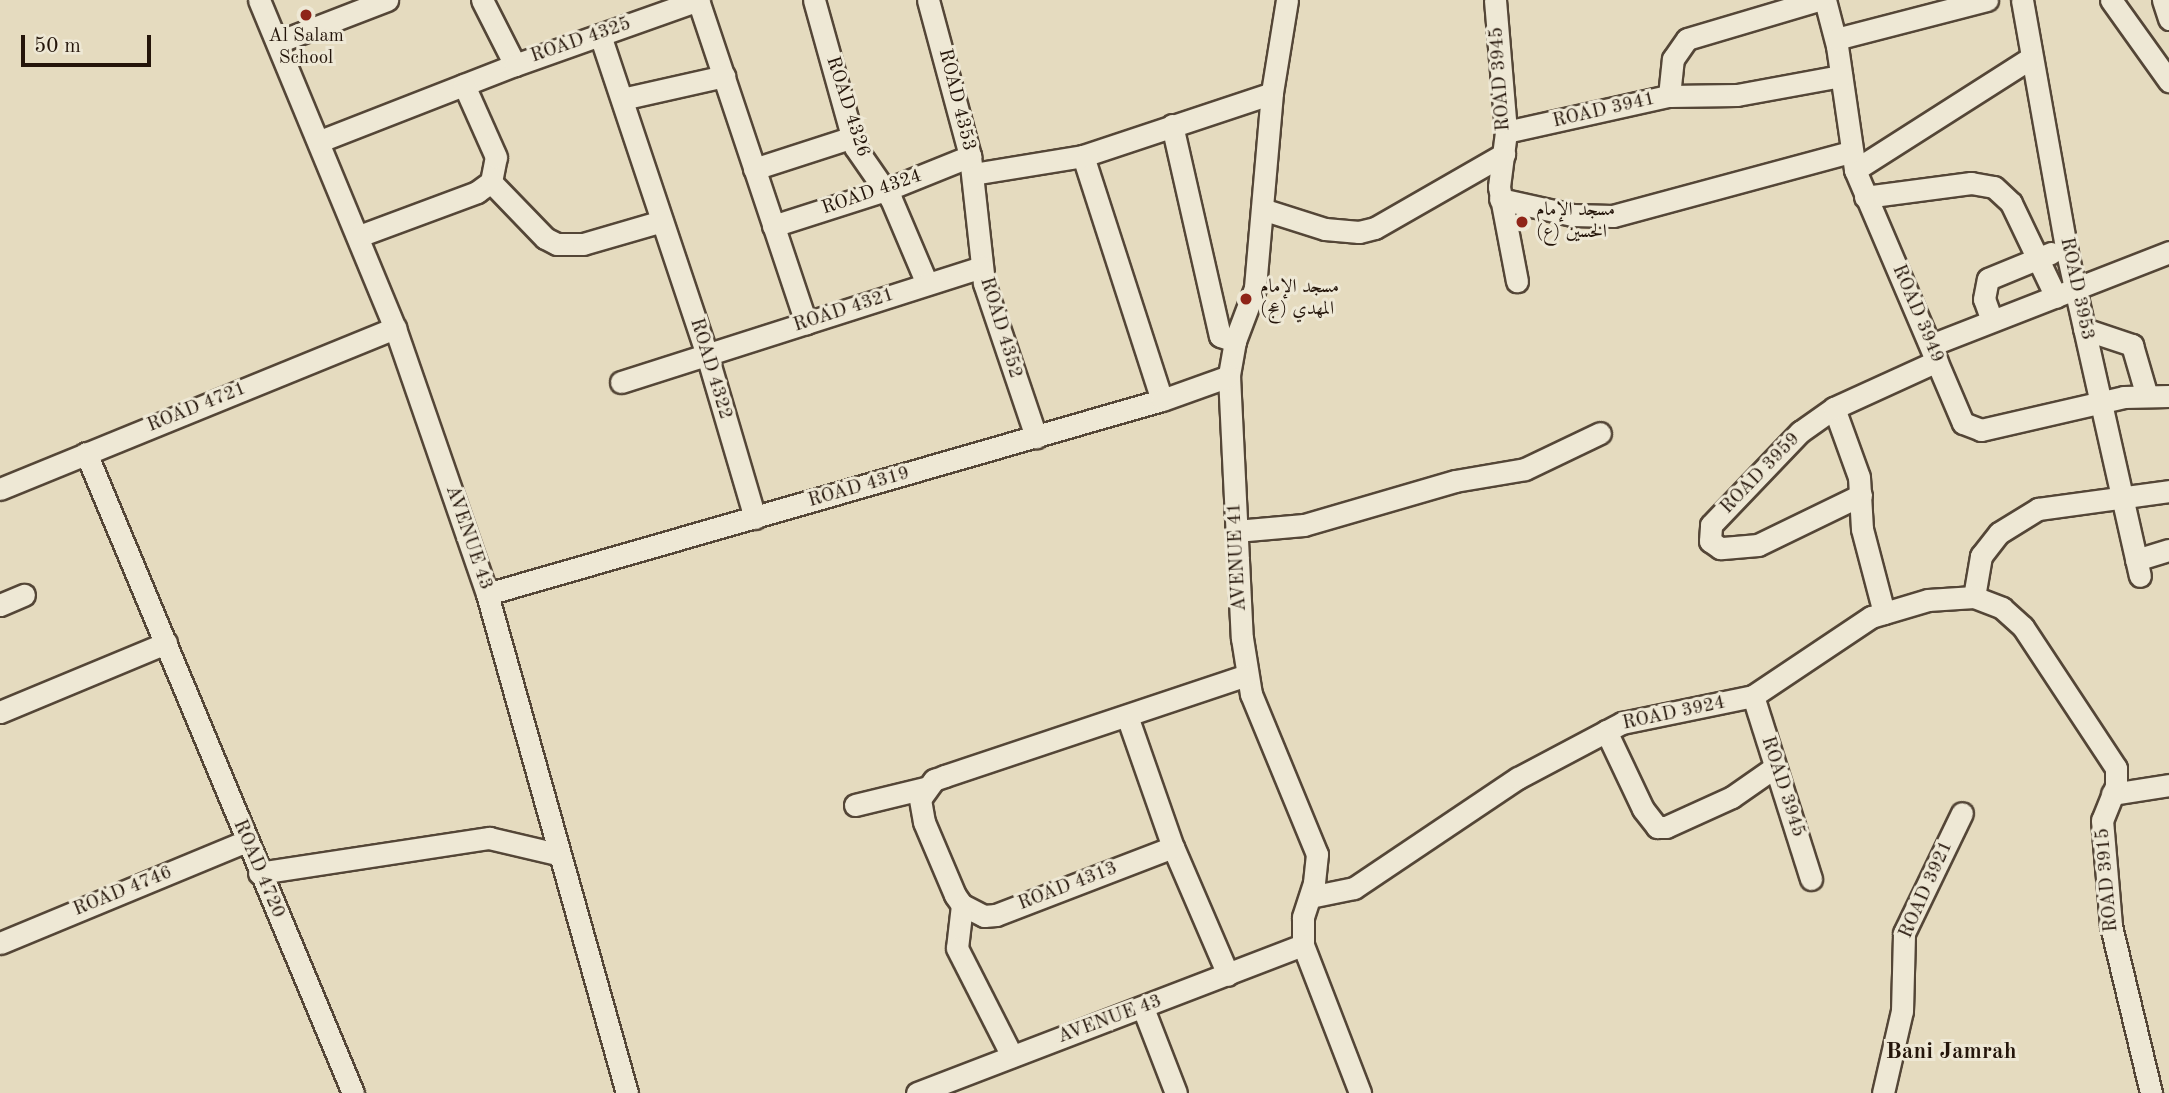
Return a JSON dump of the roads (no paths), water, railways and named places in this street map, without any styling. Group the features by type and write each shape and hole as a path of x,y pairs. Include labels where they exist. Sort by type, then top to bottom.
{"street":[{"name":"AVENUE 43","path":"259,0 320,141 395,328 488,594 556,854 627,1093"},
{"path":"278,42 387,0"},
{"path":"482,0 515,65"},
{"path":"698,0 806,323"},
{"name":"ROAD 4325","path":"320,141 515,65 698,0"},
{"name":"ROAD 4326","path":"814,0 853,137 864,164 886,190 927,285"},
{"name":"ROAD 4353","path":"928,0 972,165 1083,156 1272,93"},
{"name":"AVENUE 41","path":"1287,0 1272,93 1255,288 1236,341 1229,376 1236,531 1246,675 1313,841 1317,869 1303,918 1303,945 1360,1093"},
{"name":"ROAD 3945","path":"1495,0 1506,132 1500,199 1517,281"},
{"name":"ROAD 3941","path":"1506,132 1669,96 1673,59 1687,39 1819,0"},
{"name":"ROAD 3949","path":"1825,0 1836,38 1853,161 1865,197 1960,418 1974,429 2146,393 2169,396"},
{"path":"1836,38 1987,0"},
{"name":"ROAD 3953","path":"2022,0 2066,248 2065,294 2084,329 2138,568 2169,550"},
{"path":"2111,0 2163,59 2169,81"},
{"path":"2163,0 2169,19"},
{"name":"ROAD 4322","path":"600,34 707,355 755,518"},
{"path":"1500,199 1572,215 1613,216 1853,161 2031,58"},
{"path":"622,99 724,76"},
{"path":"1669,96 1737,95 1841,76"},
{"path":"359,236 477,192 491,182 496,157 464,85"},
{"path":"1172,125 1220,336 1236,341"},
{"path":"754,169 853,137"},
{"path":"1262,209 1325,229 1359,232 1375,228 1504,153"},
{"path":"1083,156 1162,400"},
{"name":"ROAD 4324","path":"773,226 972,165"},
{"name":"ROAD 4352","path":"972,165 981,267 1035,437"},
{"path":"491,182 545,238 557,244 583,244 662,221"},
{"path":"1865,197 1971,183 1994,187 2011,203 2038,258 2065,294"},
{"path":"1991,318 1983,292 1988,279 2066,248"},
{"name":"ROAD 3959","path":"1861,495 1758,545 1720,548 1710,541 1711,526 1800,432 1834,408 1991,318 2065,294 2169,252"},
{"name":"ROAD 4321","path":"621,382 981,267"},
{"name":"ROAD 4721","path":"0,489 395,328"},
{"path":"2084,329 2132,345 2146,393"},
{"name":"ROAD 4319","path":"488,594 1162,400 1229,376"},
{"path":"1834,408 1861,495 1864,541 1884,612"},
{"path":"1236,531 1304,525 1444,484 1525,469 1600,433"},
{"name":"ROAD 4720","path":"86,453 246,842 353,1093"},
{"path":"1974,597 1981,556 1999,533 2038,509 2169,491"},
{"path":"0,605 24,595"},
{"name":"ROAD 3924","path":"1310,897 1354,888 1517,778 1606,731 1639,718 1753,696 1859,623 1884,612 1928,600 1974,597"},
{"name":"ROAD 3915","path":"1974,597 2002,608 2023,627 2113,760 2118,777 2102,820 2111,926 2151,1093"},
{"path":"0,712 166,643"},
{"path":"855,805 925,788 945,776 1246,675"},
{"name":"ROAD 3945","path":"1753,696 1811,879"},
{"path":"1126,716 1173,847 1228,975"},
{"path":"1606,731 1643,809 1657,827 1666,827 1732,797 1775,767"},
{"path":"2112,794 2169,785"},
{"path":"925,788 920,811 962,905 957,947 1012,1056"},
{"name":"ROAD 3921","path":"1883,1093 1902,1011 1904,933 1962,813"},
{"path":"259,873 489,838 556,854"},
{"name":"ROAD 4746","path":"0,943 246,842"},
{"name":"ROAD 4313","path":"962,905 972,912 996,915 1173,847"},
{"name":"AVENUE 43","path":"917,1093 1303,945"},
{"path":"1143,1008 1176,1093"}],"place":[{"name":"Al Salam School","path":"306,15"},
{"name":"مسجد الإمام الحسين (ع)","path":"1522,222"},
{"name":"مسجد الإمام المهدي (عج)","path":"1246,299"}],"district":[{"name":"Bani Jamrah","path":"1951,1052"}]}
